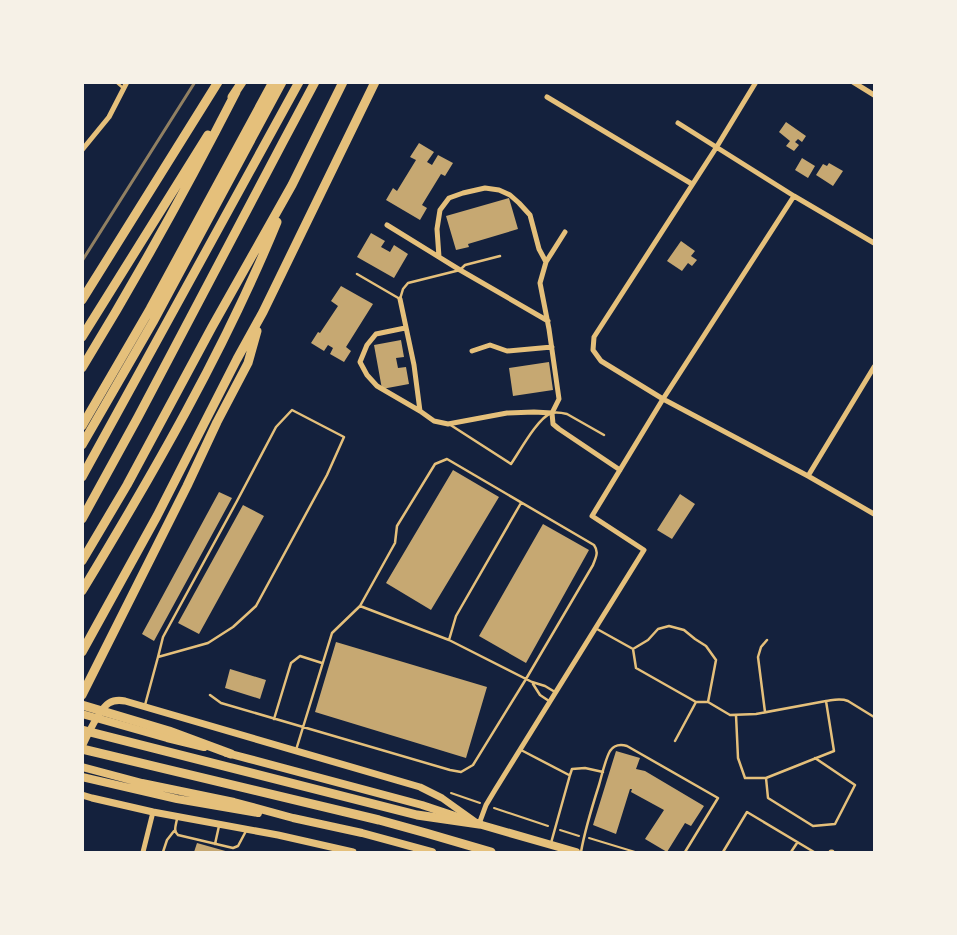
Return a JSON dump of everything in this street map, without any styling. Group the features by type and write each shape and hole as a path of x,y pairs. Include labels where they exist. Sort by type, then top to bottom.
{"highway":[{"path":"82,300 218,82"},
{"path":"82,337 242,82"},
{"path":"82,426 150,309 273,82"},
{"path":"82,445 153,322 282,82"},
{"path":"82,477 299,82"},
{"path":"82,518 138,417 315,82"},
{"path":"82,561 127,485 212,327 292,185 343,82"},
{"path":"82,652 143,542 237,358 263,312 374,82"},
{"path":"82,368 156,243 236,92"},
{"path":"82,591 128,516 201,382 260,261 292,185"},
{"path":"82,695 248,363 263,312"},
{"path":"82,706 169,731 230,754"},
{"path":"82,730 418,815 480,824"},
{"path":"82,748 379,820 491,852"}],"main road":[{"path":"82,748 99,715 110,702 121,700 420,787 442,798 480,824"},
{"path":"82,714 422,806 576,852"},
{"path":"82,768 232,805 362,833 432,852"},
{"path":"82,777 152,794 232,805"},
{"path":"82,795 153,812 312,842 353,852"}],"street":[{"path":"82,150 109,117 127,82"},
{"path":"756,82 716,148 594,337 593,350 601,361 663,399 808,476 874,514"},
{"path":"853,82 874,95"},
{"path":"547,97 692,184"},
{"path":"678,123 794,196 874,243"},
{"path":"439,257 437,229 440,210 449,198 485,188 499,190 510,195 530,215 539,249 546,262"},
{"path":"480,824 486,805 644,550 592,516 663,399 794,196"},
{"path":"387,225 460,270 548,320"},
{"path":"565,232 546,262 540,283 548,320 559,399 552,413 553,424 620,470"},
{"path":"400,299 414,365 420,411"},
{"path":"405,328 376,334 367,344 360,362 367,375 377,386 434,421 448,424 507,413 552,413"},
{"path":"472,350 490,345 507,350 552,347"},
{"path":"808,476 874,367"},
{"path":"142,852 153,812"}],"lane":[{"path":"116,82 124,89"},
{"path":"357,274 400,299 403,289 408,283 460,270 465,265 500,256"},
{"path":"145,707 163,637 276,427 292,410 344,437 327,475 256,606 233,627 208,643 158,657"},
{"path":"448,424 511,464 539,423 552,413 567,414 604,436"},
{"path":"210,695 221,703 274,719 303,727 461,772 473,765 593,565 597,555 594,545 447,459 435,464 397,526 395,543 360,606 332,633 322,664 303,727 296,752"},
{"path":"449,640 456,616 521,503"},
{"path":"360,606 449,640 532,682 545,686 555,693"},
{"path":"633,649 648,640 658,629 669,626 684,630 706,646 716,660 708,702"},
{"path":"595,628 633,649"},
{"path":"764,712 758,657 761,647 767,640"},
{"path":"633,649 636,668 696,702 708,702 730,714 764,712 843,699 874,718"},
{"path":"274,719 291,663 300,656 322,664"},
{"path":"532,682 540,695 550,701"},
{"path":"736,714 738,758 745,778 766,778 834,751 826,701"},
{"path":"675,741 696,702"},
{"path":"581,852 610,751 615,746 621,744 718,798 685,852"},
{"path":"520,749 570,775"},
{"path":"766,778 768,798 813,826 834,824 855,785 815,758"},
{"path":"550,845 572,769 585,768 603,772"},
{"path":"723,852 746,812 814,852"},
{"path":"163,852 167,840 175,830 178,816"},
{"path":"215,844 219,824"},
{"path":"175,830 178,835 233,848 238,846 247,830"},
{"path":"791,852 797,843"}],"building":[{"path":"786,122 806,136 802,142 798,139 795,142 799,145 794,151 786,146 790,141 779,132"},
{"path":"419,143 434,152 427,162 432,165 438,155 453,163 445,176 441,174 422,205 427,208 420,220 386,200 393,188 397,191 416,160 410,157"},
{"path":"802,158 815,166 808,178 795,170"},
{"path":"829,163 843,171 833,186 816,175 823,164 827,166"},
{"path":"509,198 518,229 468,244 469,247 456,250 446,216"},
{"path":"371,233 385,241 381,247 390,252 394,245 408,254 394,278 357,257"},
{"path":"681,241 695,251 691,256 697,260 692,266 688,263 682,271 667,261"},
{"path":"341,286 373,304 346,347 351,351 344,362 330,354 333,348 328,345 324,351 311,343 338,306 331,301"},
{"path":"401,340 404,357 396,358 398,368 406,367 409,384 382,389 374,345"},
{"path":"549,362 553,390 513,396 509,368"},
{"path":"453,470 499,497 431,610 386,583"},
{"path":"219,492 232,498 154,641 142,634"},
{"path":"680,494 695,504 672,539 657,530"},
{"path":"243,505 264,516 199,634 178,623"},
{"path":"543,524 589,550 526,663 479,636"},
{"path":"336,642 487,687 466,758 315,712"},
{"path":"230,669 266,680 260,699 225,688"},
{"path":"616,751 640,758 636,769 645,771 704,806 691,826 685,823 667,852 645,839 664,810 631,792 632,789 630,789 616,834 593,825"},
{"path":"197,843 229,852 194,852"}],"railway":[{"path":"82,261 195,82"}]}
